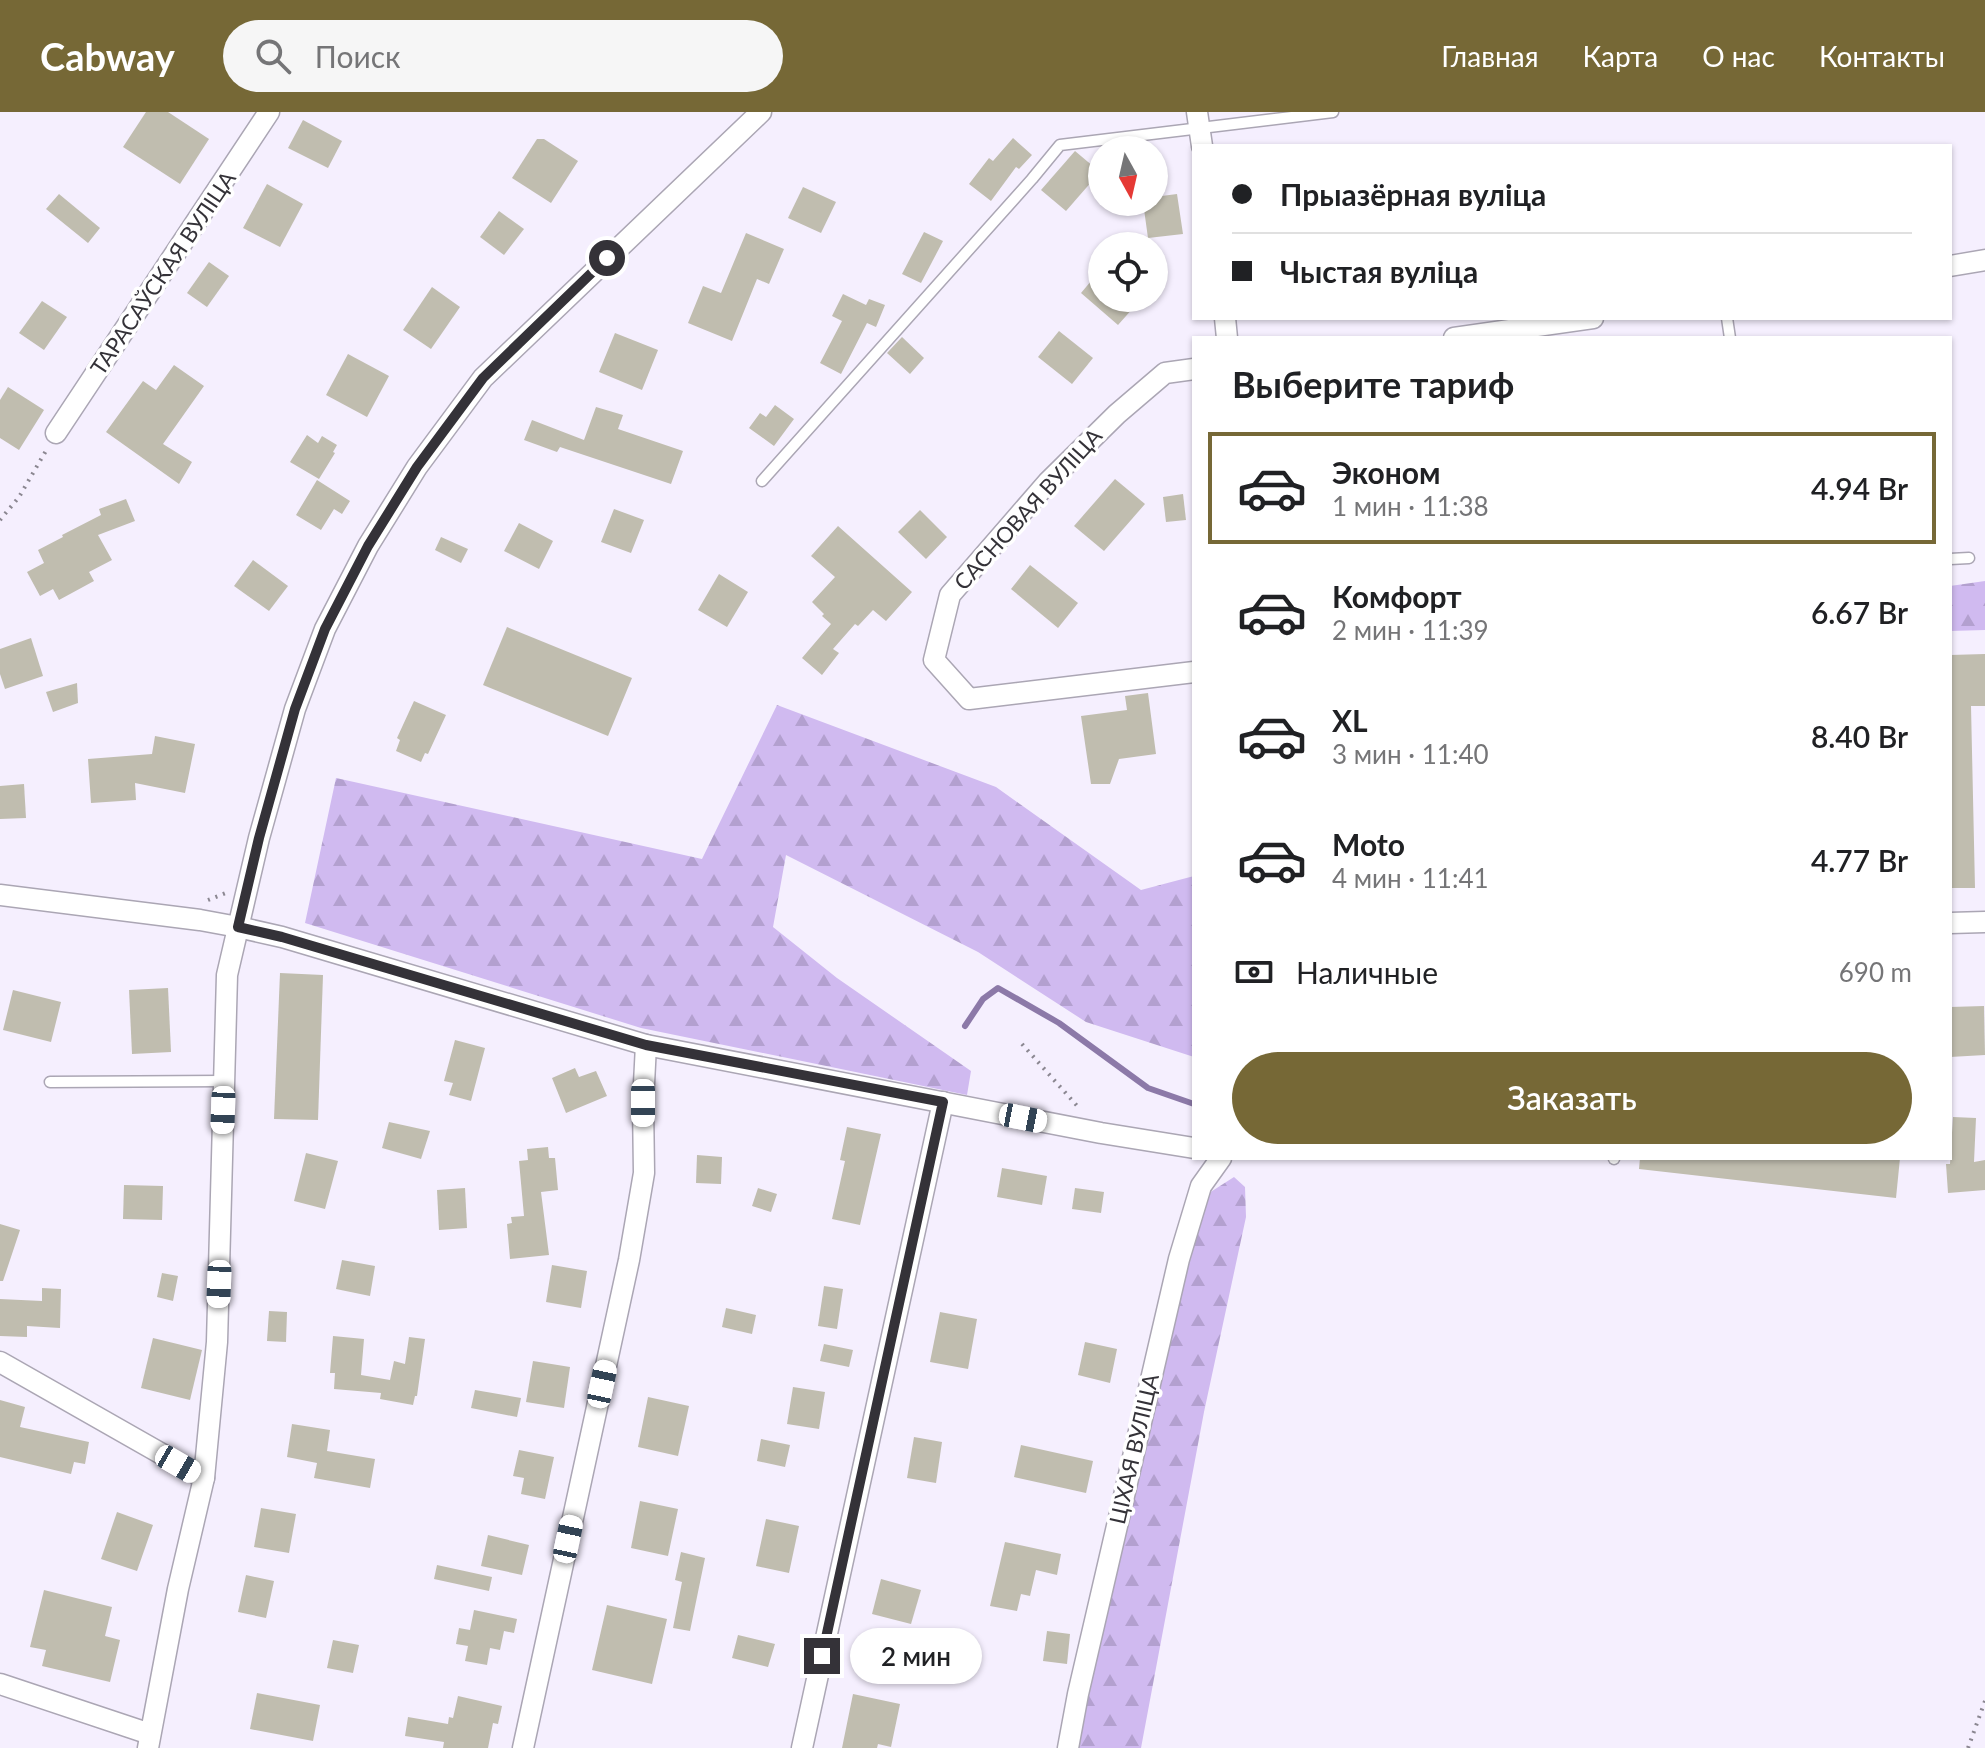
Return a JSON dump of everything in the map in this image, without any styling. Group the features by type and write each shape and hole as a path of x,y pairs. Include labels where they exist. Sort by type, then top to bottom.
{"street":[{"name":"ТАРАСАЎСКАЯ ВУЛІЦА","path":"56,433 269,112"},
{"path":"0,1684 149,1741 178,1589 204,1478 217,1342 227,975 284,745 325,629 368,546 417,467 483,378 761,112"},
{"path":"1952,266 1985,260"},
{"path":"1468,336 1579,320"},
{"name":"САСНОВАЯ ВУЛІЦА","path":"1192,369 1165,373 1117,414 1048,482 950,595 934,660 969,699 1192,672"},
{"path":"0,895 238,927 646,1045 1192,1148"},
{"path":"1952,923 1985,922"},
{"path":"523,1748 629,1260 644,1173 646,1045"},
{"path":"802,1748 943,1102"},
{"name":"ЦІХАЯ ВУЛІЦА","path":"1068,1748 1179,1259 1201,1186 1220,1160"},
{"path":"0,1362 204,1478"}],"lane":[{"path":"762,481 1060,145 1333,112"},
{"path":"1952,559 1969,558"},
{"path":"50,1082 224,1081"}],"path":[{"path":"0,520 19,497 56,433"},
{"path":"1022,1044 1101,1133"},
{"path":"1968,1748 1985,1701"}],"green space":[{"path":"1985,581 1985,630 1952,631 1952,586"},
{"path":"777,705 996,787 1141,890 1192,877 1192,1056 1086,1022 978,952 786,855 773,927 837,978 971,1071 967,1095 641,1028 305,923 336,778 702,859"},
{"path":"1234,1177 1245,1187 1246,1217 1204,1412 1141,1748 1072,1748 1187,1253 1209,1193"}],"building":[{"path":"146,112 168,112 209,139 180,184 123,147"},
{"path":"303,120 342,141 328,168 288,148"},
{"path":"1013,138 1032,155 1019,169 1016,167 991,201 969,184 989,158 993,161"},
{"path":"537,139 544,139 578,161 551,203 512,178"},
{"path":"1075,151 1088,162 1088,186 1066,211 1041,190"},
{"path":"267,184 303,204 280,247 243,228"},
{"path":"803,187 836,202 821,233 788,218"},
{"path":"59,194 100,228 88,243 46,209"},
{"path":"1177,194 1183,234 1168,236 1168,232 1147,232 1145,216 1168,216 1168,195"},
{"path":"499,211 524,229 504,255 480,237"},
{"path":"924,232 943,241 921,283 902,274"},
{"path":"746,233 784,249 769,284 757,279 732,341 688,323 703,286 721,293"},
{"path":"209,262 229,276 207,307 187,293"},
{"path":"1088,285 1088,299 1081,293"},
{"path":"432,287 460,307 431,349 403,330"},
{"path":"843,294 866,305 869,299 885,305 876,327 867,323 841,374 820,363 842,321 832,316"},
{"path":"42,301 67,317 44,350 19,333"},
{"path":"1103,312 1130,312 1118,325"},
{"path":"1059,331 1093,358 1072,384 1038,357"},
{"path":"615,333 658,350 642,390 599,372"},
{"path":"902,337 924,358 910,374 887,353"},
{"path":"348,354 389,376 367,417 326,395"},
{"path":"174,365 204,386 163,444 192,462 179,484 106,432 143,381 156,390"},
{"path":"8,387 44,410 19,450 0,438 0,400"},
{"path":"775,405 794,419 774,446 749,428 760,413 766,417"},
{"path":"596,407 623,415 618,429 683,451 671,484 560,447 557,452 524,440 532,420 584,440"},
{"path":"307,435 318,443 322,436 337,445 319,479 290,462"},
{"path":"1115,479 1145,504 1104,551 1074,526"},
{"path":"317,480 350,501 342,514 334,509 321,530 296,515"},
{"path":"1183,494 1186,520 1166,522 1163,497"},
{"path":"126,499 135,521 98,535 112,560 89,572 94,581 59,600 53,589 40,596 27,572 44,563 38,550 101,515 99,509"},
{"path":"614,509 644,520 631,553 601,542"},
{"path":"920,510 947,537 926,559 898,532"},
{"path":"519,523 553,541 539,569 504,551"},
{"path":"838,526 912,592 886,621 873,610 858,626 855,624 833,649 839,653 822,675 802,658 831,624 812,602 835,577 811,556"},
{"path":"441,537 468,549 461,563 435,550"},
{"path":"253,560 288,586 269,611 234,586"},
{"path":"1030,565 1078,603 1058,628 1011,589"},
{"path":"719,574 748,592 727,627 698,610"},
{"path":"507,627 632,678 608,736 483,685"},
{"path":"31,638 43,676 5,689 0,674 0,649"},
{"path":"1985,654 1985,706 1971,706 1975,888 1952,888 1952,655"},
{"path":"77,683 78,703 53,712 46,692"},
{"path":"1148,693 1156,754 1119,759 1110,784 1091,784 1081,716 1127,710 1125,696"},
{"path":"414,701 446,715 428,754 425,753 421,762 396,751 400,740 397,738"},
{"path":"155,736 195,744 185,793 135,783 136,800 91,803 88,759 152,754"},
{"path":"24,784 26,818 0,819 0,786"},
{"path":"280,973 323,975 318,1120 274,1119"},
{"path":"168,988 171,1052 132,1054 129,990"},
{"path":"13,990 61,1002 51,1042 3,1030"},
{"path":"1984,1006 1985,1055 1952,1057 1952,1007"},
{"path":"455,1040 485,1048 471,1101 449,1095 453,1083 444,1081"},
{"path":"575,1068 579,1077 596,1071 607,1096 566,1113 552,1078"},
{"path":"1953,1117 1976,1118 1974,1162 1985,1160 1985,1190 1948,1193 1946,1164 1952,1160"},
{"path":"389,1122 430,1131 421,1159 382,1148"},
{"path":"847,1127 881,1134 860,1225 832,1219 845,1161 840,1160"},
{"path":"548,1147 549,1158 555,1158 558,1190 541,1192 549,1255 510,1259 507,1224 512,1223 511,1217 524,1216 519,1161 528,1160 527,1149"},
{"path":"306,1153 338,1161 325,1209 294,1201"},
{"path":"697,1155 722,1157 721,1184 696,1183"},
{"path":"1640,1160 1900,1160 1896,1198 1639,1169"},
{"path":"1002,1168 1047,1176 1042,1205 997,1197"},
{"path":"124,1185 163,1186 162,1220 123,1219"},
{"path":"465,1188 467,1228 439,1230 437,1190"},
{"path":"758,1188 777,1194 771,1212 752,1206"},
{"path":"1075,1188 1104,1192 1101,1213 1072,1209"},
{"path":"0,1224 20,1230 3,1281 0,1281"},
{"path":"342,1260 375,1266 370,1296 336,1289"},
{"path":"552,1265 587,1271 581,1308 546,1302"},
{"path":"162,1273 178,1276 173,1301 157,1297"},
{"path":"824,1286 843,1289 837,1329 818,1326"},
{"path":"42,1288 61,1289 60,1328 27,1326 27,1337 0,1336 0,1299 42,1301"},
{"path":"726,1308 756,1315 752,1334 722,1327"},
{"path":"269,1311 287,1312 286,1342 267,1341"},
{"path":"940,1312 977,1319 968,1369 930,1362"},
{"path":"333,1336 364,1339 361,1375 390,1380 394,1361 405,1364 409,1337 425,1339 413,1405 380,1399 381,1393 334,1389 335,1373 330,1373"},
{"path":"153,1338 202,1350 190,1400 141,1388"},
{"path":"1085,1342 1117,1349 1110,1383 1078,1375"},
{"path":"824,1344 853,1350 849,1367 820,1361"},
{"path":"533,1361 570,1367 564,1408 526,1402"},
{"path":"793,1387 825,1392 819,1429 787,1424"},
{"path":"475,1390 521,1398 517,1417 471,1408"},
{"path":"648,1397 689,1406 678,1456 638,1447"},
{"path":"0,1400 25,1407 20,1427 89,1442 85,1464 74,1462 71,1474 0,1457"},
{"path":"292,1424 330,1430 327,1451 375,1459 370,1488 314,1478 317,1463 287,1457"},
{"path":"914,1437 942,1442 936,1483 907,1478"},
{"path":"761,1439 790,1445 785,1467 757,1461"},
{"path":"1021,1445 1093,1461 1086,1493 1014,1477"},
{"path":"519,1450 554,1457 545,1499 521,1494 524,1478 513,1476"},
{"path":"640,1501 678,1509 668,1556 631,1548"},
{"path":"261,1508 296,1514 289,1553 254,1547"},
{"path":"117,1512 153,1525 137,1571 101,1559"},
{"path":"766,1519 799,1526 789,1573 756,1566"},
{"path":"488,1535 529,1545 522,1575 481,1566"},
{"path":"1005,1542 1061,1554 1057,1575 1036,1570 1030,1596 1021,1594 1017,1611 990,1606"},
{"path":"681,1552 705,1558 690,1631 673,1628 682,1582 675,1580"},
{"path":"437,1565 492,1577 489,1591 434,1579"},
{"path":"246,1575 274,1581 266,1618 238,1612"},
{"path":"881,1579 921,1590 911,1624 872,1614"},
{"path":"44,1590 112,1607 105,1636 120,1640 110,1682 42,1666 46,1650 30,1647"},
{"path":"607,1605 667,1619 652,1684 592,1670"},
{"path":"474,1610 517,1619 514,1633 504,1631 500,1650 490,1648 487,1665 465,1661 468,1646 456,1644 459,1628 470,1630"},
{"path":"1047,1631 1070,1634 1067,1664 1043,1661"},
{"path":"738,1635 775,1644 768,1667 732,1658"},
{"path":"333,1640 359,1645 353,1673 327,1668"},
{"path":"257,1693 320,1705 313,1741 250,1729"},
{"path":"853,1694 900,1704 891,1747 878,1744 877,1748 842,1748"},
{"path":"458,1696 502,1706 498,1724 493,1723 488,1748 443,1748 444,1742 405,1736 408,1717 448,1724 449,1717 453,1718"}],"waterway":[{"path":"965,1026 983,999 998,988 1059,1023 1148,1088 1192,1103"}],"route":[{"path":"607,258 483,378 417,467 368,546 325,629 295,709 238,927 282,937 646,1045 943,1102 822,1656"}]}
